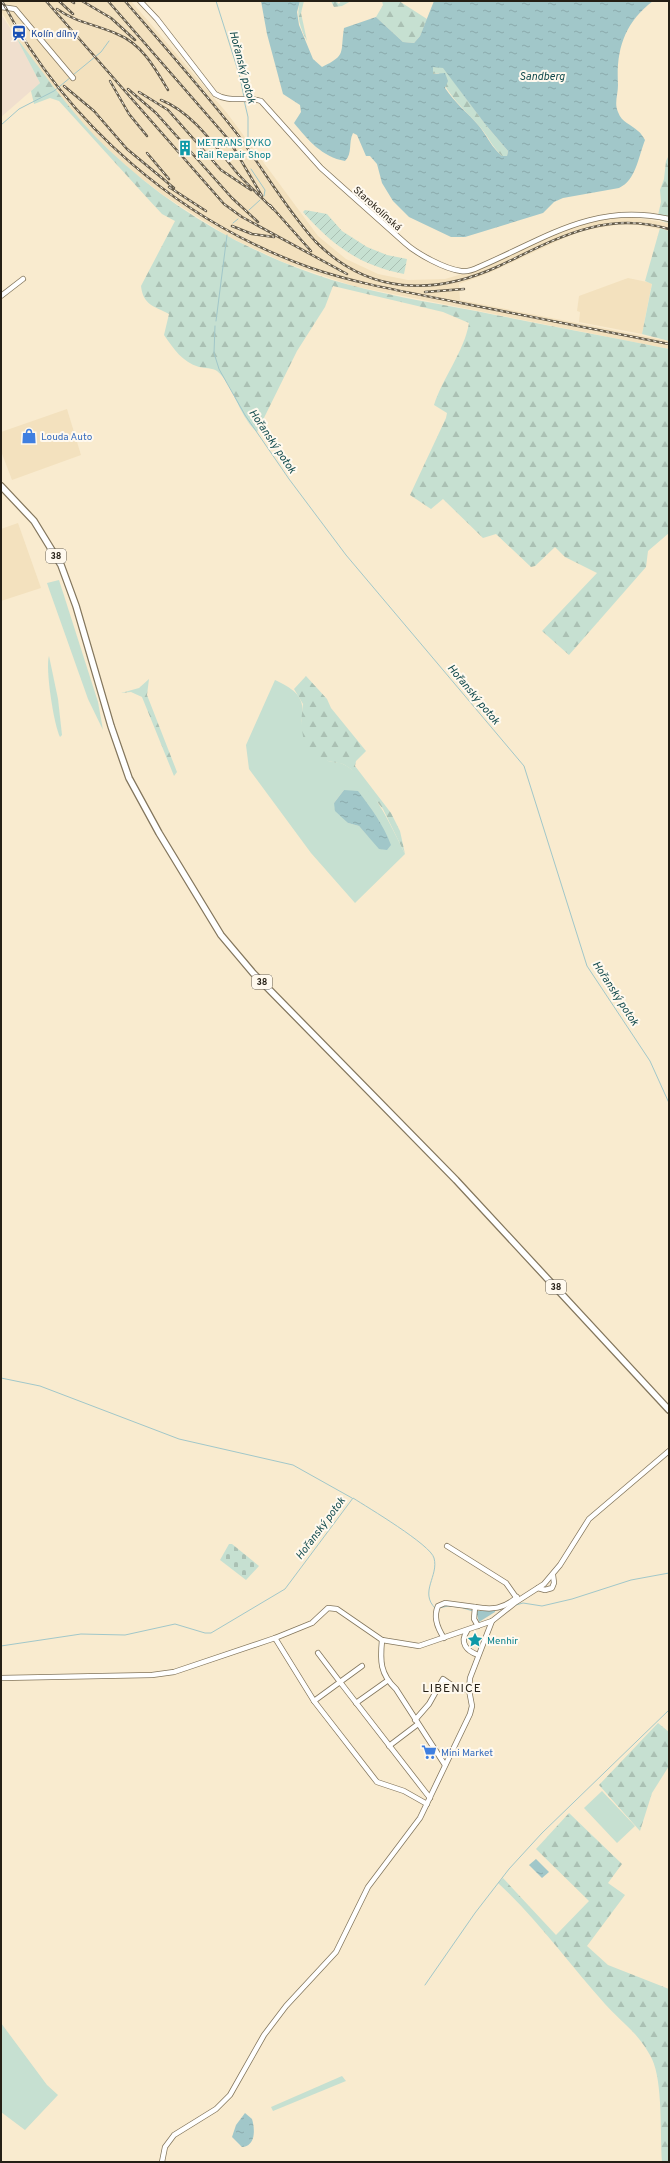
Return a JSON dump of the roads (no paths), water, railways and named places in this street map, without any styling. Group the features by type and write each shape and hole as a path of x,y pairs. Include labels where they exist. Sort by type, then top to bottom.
{"main road":[{"name":"38","path":"1,486 34,521 61,565 76,606 111,726 127,772 153,821 221,935 253,973 456,1180 669,1410"}],"street":[{"name":"Starokolínská","path":"140,1 158,19 215,94 225,99 249,99 261,101 321,168 411,249 460,271 479,268 566,227 589,219 633,214 669,220"},
{"path":"1,7 15,9 72,76"},
{"path":"1,296 23,279"},
{"path":"444,1638 438,1628 436,1614 438,1606 445,1603 487,1609 501,1608 538,1588 553,1575 590,1519 669,1451"},
{"path":"447,1546 498,1577 512,1588 517,1600"},
{"path":"538,1588 546,1590 552,1588 554,1583 553,1575"},
{"path":"1,1678 163,1674 180,1670 307,1626 326,1610 333,1608 382,1640 419,1646 492,1621 517,1600"},
{"path":"475,1607 474,1619 478,1626"},
{"path":"162,2162 165,2147 174,2135 216,2109 230,2095 264,2035 286,2006 336,1952 368,1887 410,1832 427,1804 471,1712 472,1706 469,1690 470,1678 492,1621"},
{"path":"467,1630 464,1636 466,1647 478,1655"},
{"path":"275,1638 314,1701 377,1782 404,1790 427,1804"},
{"path":"382,1640 381,1666 387,1681 396,1689 445,1766"},
{"path":"318,1653 430,1798"},
{"path":"314,1701 362,1666"},
{"path":"389,1746 416,1722 443,1679 456,1688 469,1690"},
{"path":"356,1703 387,1681"}],"water":[{"name":"Sandberg","path":"261,1 300,1 297,12 299,25 313,59 322,67 339,56 342,48 344,28 376,17 403,42 414,43 420,36 434,1 653,1 635,18 624,38 619,60 616,102 618,112 622,119 639,132 645,140 633,174 625,184 619,188 563,198 554,202 543,213 465,237 451,237 409,217 393,201 382,183 377,164 370,156 366,156 357,135 353,133 349,155 345,161 322,152 305,136 294,123 301,112 300,105 283,94 267,34","holes":["433,67 443,68 485,124 508,151 507,156 502,156 498,153 479,126 445,88 448,81 445,73 433,74"]},
{"path":"344,790 358,791 368,804 388,837 391,845 387,850 379,849 359,826 348,823 335,811 334,803"},
{"path":"495,1610 495,1612 479,1622 476,1611"},
{"path":"536,1859 549,1872 542,1878 529,1865"},
{"path":"245,2113 252,2119 254,2132 250,2144 242,2147 232,2137 236,2125"}],"waterway":[{"name":"Hořanský potok","path":"216,1 240,77 244,97"},
{"path":"73,75 101,52 109,41"},
{"path":"1,125 19,109 54,91 71,77"},
{"name":"Hořanský potok","path":"244,100 248,117 248,139"},
{"name":"Hořanský potok","path":"251,169 265,190 264,196"},
{"name":"Hořanský potok","path":"249,210 260,200"},
{"name":"Hořanský potok","path":"233,223 238,219"},
{"name":"Hořanský potok","path":"216,321 227,235"},
{"name":"Hořanský potok","path":"215,326 214,353 219,369 245,415 289,479 346,555 524,766 587,966 650,1061 669,1103"},
{"path":"1,1378 40,1386 179,1439 293,1465 352,1498"},
{"name":"Hořanský potok","path":"1,1646 81,1634 125,1635 175,1624 205,1633 211,1633 285,1589 353,1498 411,1536 430,1552 434,1558 435,1565 429,1596 435,1608"},
{"name":"Hořanský potok","path":"516,1605 523,1603 542,1606 572,1599 631,1580 669,1573"},
{"name":"Hořanský potok","path":"439,1608 448,1606 459,1607"},
{"name":"Hořanský potok","path":"463,1608 473,1611"},
{"path":"425,1985 475,1913 509,1869 542,1833 669,1710"}],"railway":[{"path":"2,1 29,46 59,88 94,128 131,163 172,196 216,224 262,248 311,268 365,283 669,344"},
{"path":"46,1 224,204 242,217 347,274"},
{"path":"59,1 73,14"},
{"path":"82,1 111,18 135,40"},
{"path":"108,1 229,140 262,196"},
{"path":"125,1 238,135 304,229 335,259 357,272 379,281 402,285 426,286 475,276 561,237 602,225 623,223 645,224 669,229"},
{"path":"57,9 71,17 126,38 141,50 158,73 168,90"},
{"path":"110,81 129,114 147,136"},
{"path":"64,86 94,111 127,149 174,188"},
{"path":"128,89 156,113 232,198 258,222"},
{"path":"139,92 168,110 221,170 251,190"},
{"path":"161,100 184,113 194,122 238,174 273,209"},
{"path":"147,153 169,179"},
{"path":"169,187 206,211"},
{"path":"270,205 311,251"},
{"path":"232,226 252,234 274,237"},
{"path":"425,292 464,289"}],"place":[{"name":"Kolín dílny","path":"19,33"},
{"name":"METRANS DYKO Rail Repair Shop","path":"185,148"},
{"name":"Louda Auto","path":"29,436"},
{"name":"Menhir","path":"475,1640"},
{"name":"Mini Market","path":"429,1752"}],"district":[{"name":"LIBENICE","path":"452,1688"}]}
